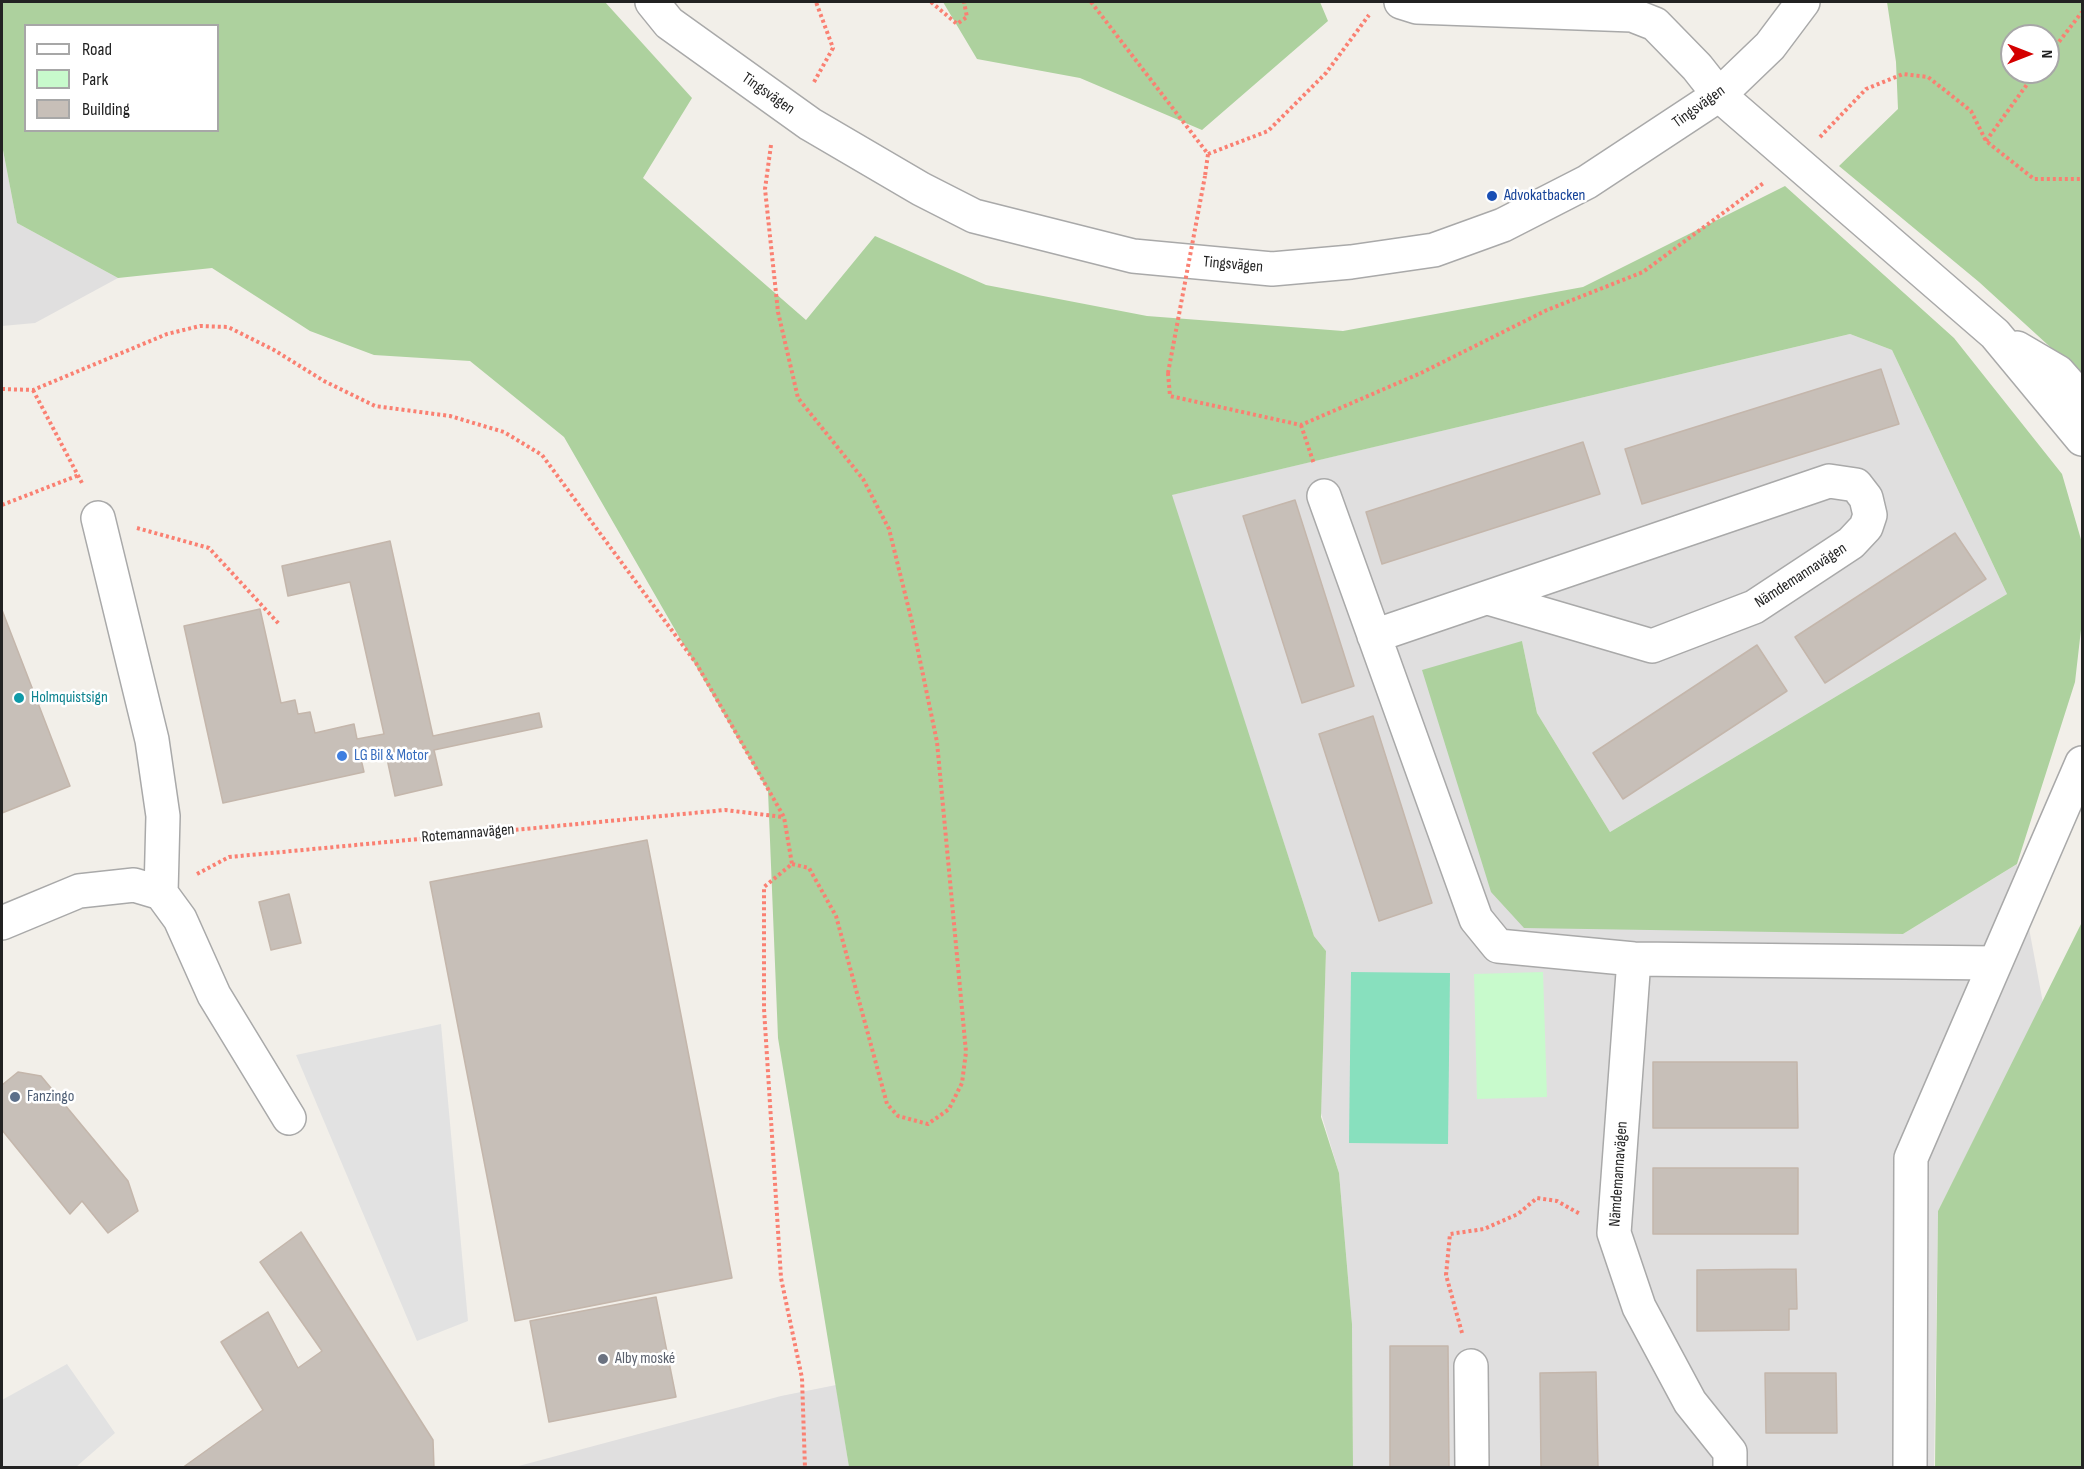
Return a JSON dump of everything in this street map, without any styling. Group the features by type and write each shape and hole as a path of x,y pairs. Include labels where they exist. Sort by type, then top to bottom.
{"street":[{"name":"Tingsvägen","path":"652,2 669,24 810,124 921,189 974,216 1133,256 1272,269 1351,262 1434,250 1503,225 1587,182 1719,95 1770,46 1803,2"},
{"path":"1387,6 1632,15 1655,24 1697,67 1719,95 1995,334 2082,439"},
{"path":"1995,334 2058,372 2082,399"},
{"name":"Nämdemannavägen","path":"1374,636 1829,481 1856,485 1866,498 1870,515 1866,527 1851,543 1754,607 1652,646 1488,598"},
{"path":"1324,496 1476,919 1498,946 1634,959 1995,963"},
{"path":"98,518 152,740 163,816 161,893"},
{"path":"1910,1467 1911,1158 2082,763"},
{"path":"2044,851 2082,783"},
{"path":"2,923 79,891 134,885 161,893 180,919 214,995 289,1118"},
{"name":"Nämdemannavägen","path":"1634,959 1614,1233 1639,1307 1690,1402 1730,1452 1730,1467"},
{"path":"1471,1366 1472,1467"}],"path":[{"path":"814,82 833,48 816,2"},
{"path":"931,2 957,24 967,17 964,2"},
{"path":"1091,2 1209,154 1168,373 1170,396 1301,425 1421,373 1547,310 1642,272 1771,179"},
{"path":"1209,154 1268,131 1326,73 1387,6"},
{"path":"2060,40 2082,12"},
{"path":"1814,144 1866,89 1903,74 1928,77 1971,111 1986,141 2034,179 2082,179"},
{"path":"1986,141 2027,84"},
{"path":"771,145 765,189 778,312 798,398 863,479 889,529 912,622 937,742 966,1052 962,1083 949,1109 928,1124 898,1116 887,1104 836,916 809,868 792,864"},
{"path":"2,390 33,390 167,334 200,326 228,327 274,350 324,381 375,406 450,416 504,432 542,455 696,663 784,817 792,864"},
{"path":"33,390 79,475 98,518 209,548 279,624"},
{"path":"2,505 79,475"},
{"name":"Rotemannavägen","path":"161,893 229,857 725,810 784,817"},
{"path":"792,864 764,887 764,1009 781,1278 802,1378 805,1467"},
{"path":"1471,1366 1446,1275 1450,1234 1492,1225 1518,1215 1536,1198 1557,1201 1614,1233"}],"shaded area":[{"path":"2,145 17,223 118,278 35,323 2,326"},
{"path":"1850,334 1892,350 2007,594 1610,832 1537,713 1522,641 1491,892 1903,934 2017,864 2043,1003 1938,1211 1934,1467 1353,1467 1352,1324 1339,1173 1321,1113 1326,951 1314,936 1171,495"},
{"path":"441,1024 468,1321 417,1341 296,1055"},
{"path":"67,1364 115,1433 76,1467 2,1467 2,1400"},
{"path":"836,1385 849,1467 515,1467 781,1396"}],"green space":[{"path":"2,2 605,2 692,98 643,178 806,320 875,236 986,285 1147,316 1343,331 1583,287 1785,186 1954,338 2062,474 2082,543 2082,621 2075,682 2017,864 1903,934 1524,928 1491,892 1422,670 1522,641 1537,713 1610,832 2007,594 1892,350 1850,334 1172,495 1314,936 1326,951 1321,1117 1339,1173 1352,1324 1353,1467 849,1467 778,1038 768,791 564,437 470,361 374,355 310,331 212,268 118,278 17,223 2,145"},
{"path":"943,2 1320,2 1328,21 1202,130 1080,78 977,59"},
{"path":"1887,2 2082,2 2082,376 1979,282 1839,166 1898,109 1896,62"},
{"path":"2082,922 2082,1467 1935,1467 1938,1211"},
{"path":"1351,972 1450,973 1448,1144 1349,1143"},
{"path":"1543,972 1547,1097 1477,1099 1474,974"}],"building":[{"path":"1881,369 1899,424 1642,504 1625,449"},
{"path":"1583,442 1600,494 1382,564 1366,512"},
{"path":"1295,500 1354,686 1302,703 1243,516"},
{"path":"1955,533 1986,579 1825,683 1795,637"},
{"path":"390,541 433,736 539,713 542,727 434,750 442,785 395,796 386,754 361,759 364,772 223,803 184,626 260,609 281,703 295,700 298,714 310,712 315,733 354,724 357,739 384,734 350,582 288,596 282,566"},
{"name":"Holmquistsign","path":"2,610 70,786 2,813"},
{"path":"1757,645 1787,691 1623,799 1593,753"},
{"path":"1373,716 1432,903 1379,921 1319,734"},
{"path":"647,840 732,1278 515,1321 430,882"},
{"path":"289,894 301,943 271,950 259,902"},
{"path":"1653,1062 1797,1062 1798,1128 1653,1128"},
{"path":"18,1072 41,1076 128,1181 138,1211 108,1233 82,1201 70,1214 2,1130 2,1085"},
{"path":"1653,1168 1798,1168 1798,1234 1653,1234"},
{"path":"301,1232 433,1440 434,1468 182,1468 263,1410 221,1342 268,1312 298,1368 322,1351 260,1262"},
{"path":"1796,1269 1797,1309 1789,1309 1789,1330 1697,1331 1697,1270"},
{"name":"Alby moské","path":"656,1297 676,1397 549,1422 530,1321"},
{"path":"1390,1346 1448,1346 1449,1468 1390,1468"},
{"path":"1596,1372 1598,1468 1541,1468 1540,1373"},
{"path":"1765,1373 1836,1373 1837,1433 1766,1433"}],"place":[{"name":"Advokatbacken","path":"1492,196"},
{"name":"Holmquistsign","path":"19,698"},
{"name":"LG Bil & Motor","path":"342,756"},
{"name":"Fanzingo","path":"15,1097"},
{"name":"Alby moské","path":"603,1359"}]}
